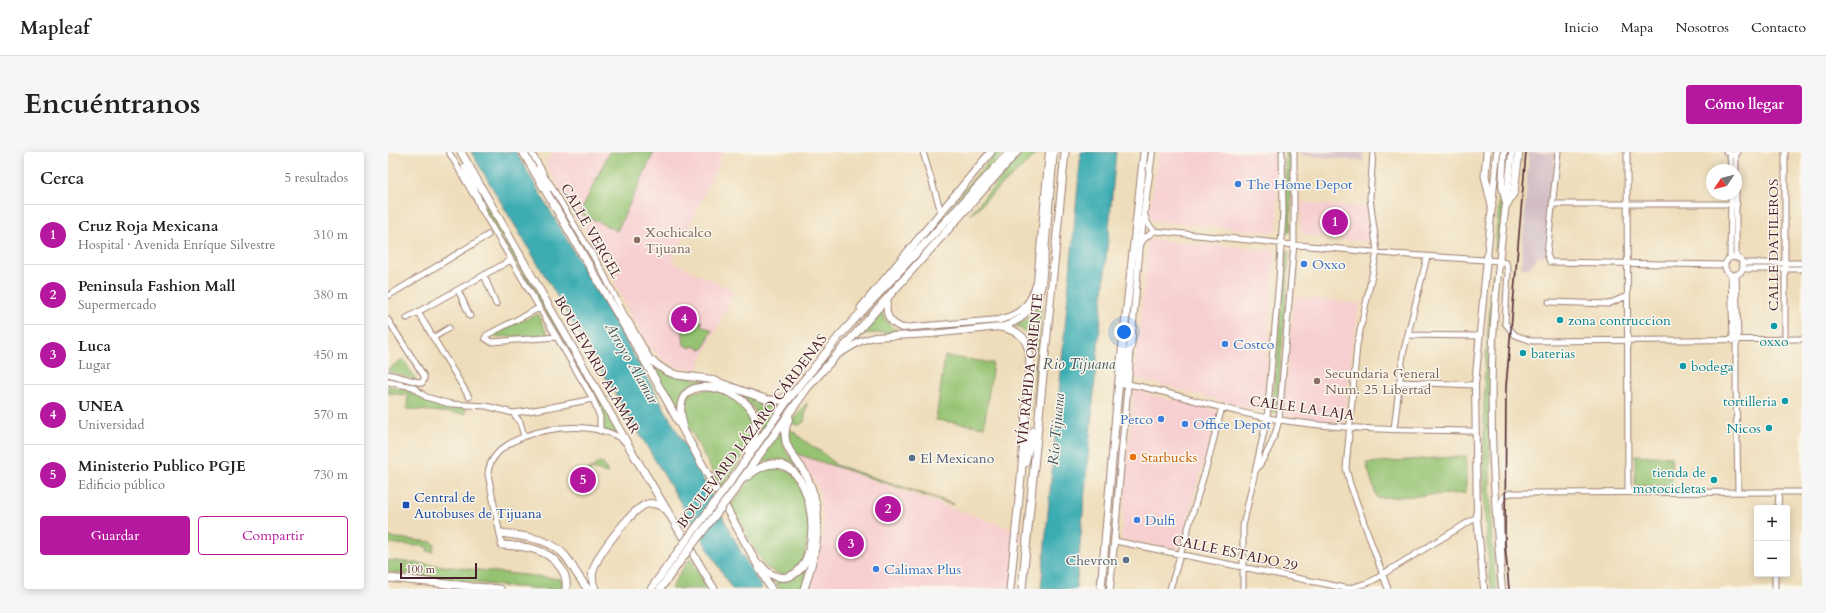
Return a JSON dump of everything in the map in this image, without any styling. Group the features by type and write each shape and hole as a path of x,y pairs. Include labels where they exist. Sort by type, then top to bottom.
{"highway":[{"path":"460,152 481,207"},
{"name":"BOULEVARD ALAMAR","path":"460,152 713,588"},
{"path":"524,152 551,187"},
{"path":"524,152 650,370 771,589"},
{"path":"840,335 884,278 991,152"},
{"name":"BOULEVARD LÁZARO CÁRDENAS","path":"654,588 680,562 683,552 728,485 805,378 840,335 1010,152"},
{"name":"BOULEVARD LÁZARO CÁRDENAS","path":"654,588 733,492 808,387 1017,152"},
{"name":"VÍA RÁPIDA ORIENTE","path":"1022,589 1064,152"},
{"path":"1101,589 1115,422 1144,152"},
{"path":"1487,152 1485,176 1492,206"},
{"path":"1507,204 1514,192 1519,152"},
{"path":"628,322 650,370"},
{"path":"628,322 649,359 657,366 671,372 709,379 761,398 774,401 787,396 805,378"},
{"path":"1000,327 1010,329 1019,334 1024,338 1030,350 1021,478 1010,589"},
{"path":"1115,422 1132,343"},
{"path":"690,441 680,411 683,398 690,391 699,386 713,387 743,401 753,413 756,427 752,442 737,473"},
{"path":"804,589 817,540 817,514 810,483 790,452 784,435 789,419 808,387"},
{"path":"1021,478 1039,407"},
{"path":"739,484 754,471 766,465 777,464 788,467 796,474 802,483 809,502 811,520 810,544 805,561 799,570 790,576 777,577 770,574 764,569 743,540"},
{"path":"595,589 592,577 596,563 637,510 645,505 651,504 661,506 668,511"},
{"path":"501,533 537,539 556,547 568,559 588,589"},
{"path":"502,545 534,549 549,555 558,563 563,572 566,581 566,589"},
{"path":"667,589 680,562"},
{"path":"388,578 500,589"},
{"path":"467,586 478,589"}],"main road":[{"path":"888,296 886,313 889,320 894,325 902,328 999,320 1019,312 1029,302 1037,282 1049,152"},
{"path":"830,361 866,339 1000,327 1021,318 1033,306 1040,293 1054,152"},
{"path":"1110,589 1140,244 1152,152"},
{"path":"1484,589 1477,517 1474,431 1475,385 1478,336 1487,260 1496,152"},
{"path":"1504,152 1502,185 1507,204"},
{"path":"1502,589 1495,509 1492,400 1494,323 1512,152"},
{"path":"931,334 933,326"}],"street":[{"path":"449,152 593,398 600,417 600,431"},
{"name":"CALLE VERGEL","path":"531,152 601,269 628,322"},
{"path":"923,152 941,212"},
{"path":"1243,589 1243,526 1267,418 1282,242 1282,152"},
{"path":"1256,471 1266,455 1276,432 1279,420 1294,243 1294,152"},
{"path":"1373,152 1370,198 1377,252 1357,345 1348,428 1346,472 1388,589"},
{"path":"1558,152 1547,254 1550,262 1725,265 1733,258 1737,200"},
{"path":"1627,152 1626,264 1628,492"},
{"name":"CALLE DATILEROS","path":"1785,152 1785,339"},
{"path":"1731,164 1733,153"},
{"path":"1733,153 1735,164"},
{"path":"1731,200 1733,258 1742,266 1785,266 1802,263"},
{"path":"1552,204 1737,204"},
{"path":"1144,212 1148,224 1154,231"},
{"path":"388,296 495,231"},
{"path":"1140,244 1154,231 1294,243 1428,257 1500,261 1506,264 1508,268 1505,323 1515,335 1532,341 1802,339"},
{"path":"1394,429 1402,364 1428,257"},
{"path":"407,318 511,260"},
{"path":"1725,265 1726,270 1734,274"},
{"path":"1738,492 1734,274 1742,266"},
{"path":"1785,266 1802,269"},
{"path":"484,275 496,304"},
{"path":"458,290 470,316"},
{"path":"1549,302 1608,304 1627,296"},
{"path":"539,308 487,335 485,338 491,342 557,337"},
{"path":"418,312 469,397"},
{"path":"388,320 424,376 424,380 422,383 390,375"},
{"path":"433,338 449,328"},
{"path":"1408,335 1478,336"},
{"path":"388,382 413,387 426,396 450,404 486,406 513,413 530,412 554,405 593,398"},
{"path":"1400,382 1475,385"},
{"name":"CALLE LA LAJA","path":"1128,384 1279,420 1348,428 1474,431"},
{"path":"1170,589 1207,465 1222,407"},
{"path":"513,413 520,422 524,436"},
{"path":"502,545 501,533 488,478 488,470 492,459 500,450 524,436 544,430 577,428 600,431 617,436 632,450"},
{"path":"1501,574 1502,561 1499,508 1501,500 1505,495 1516,492 1802,492"},
{"path":"1778,505 1779,492"},
{"path":"1349,589 1363,586 1375,580 1477,517"},
{"name":"CALLE ESTADO 29","path":"1115,541 1349,589"},
{"path":"1775,589 1776,577"}],"shaded area":[{"name":"Xochicalco Tijuana","path":"553,152 724,152 672,262 735,291 696,371 678,367 667,362 653,351 646,341 631,317 615,284 615,269 599,253 545,163"},
{"path":"1159,152 1277,152 1277,229 1272,232 1152,221 1149,215"},
{"path":"1298,152 1364,152 1363,161 1298,155"},
{"path":"1529,152 1553,153 1555,157 1546,256 1538,256 1529,268 1521,268"},
{"path":"1301,202 1367,208 1371,237 1370,241 1305,235 1300,229"},
{"path":"1148,239 1275,250 1263,412 1134,378"},
{"name":"Secundaria General Num. 25 Libertad","path":"1294,296 1360,304 1352,346 1344,423 1283,415"},
{"path":"1133,390 1218,411 1179,549 1121,539"},
{"path":"797,454 1021,532 1016,589 811,589 824,528 819,490"}],"green space":[{"path":"609,152 654,152 617,231 580,213"},
{"path":"996,152 1005,152 966,198 941,222 956,200"},
{"path":"1023,152 1039,152 971,215 971,213"},
{"path":"1285,152 1290,152 1291,230 1289,233 1286,231"},
{"path":"1501,179 1503,225 1502,234 1495,250"},
{"path":"476,187 621,436 602,430 603,420 593,393 482,205"},
{"path":"1288,251 1289,255 1277,412 1274,414 1272,412 1285,255"},
{"path":"1493,274 1496,274 1491,391 1490,494 1492,541 1497,589 1492,589 1490,579 1484,502 1485,367"},
{"path":"1042,296 1033,410 1036,349 1033,339 1016,325 1029,317 1038,305"},
{"path":"680,310 702,322 701,325 712,330 703,350 693,346 691,348 684,345"},
{"path":"881,311 887,323 900,332 859,334"},
{"path":"538,314 548,335 493,337 492,334"},
{"path":"945,356 993,363 984,427 936,420"},
{"path":"403,359 416,380 388,371 388,369"},
{"path":"650,363 656,368 670,374 708,381 780,402 759,435 759,419 753,407 729,390 709,384 693,386 678,414"},
{"path":"388,386 412,390 412,394 425,399 466,409 465,414 407,409 408,395 388,393"},
{"path":"711,389 740,401 749,410 753,421 752,433 748,445 742,457 721,488 684,417 684,409 687,398 698,391"},
{"path":"807,403 804,422 799,425 790,423"},
{"path":"782,428 783,444 788,455 800,470 806,481 798,469 780,460 756,465"},
{"path":"789,428 806,442 823,453 836,465 954,504 953,505 797,454 789,442"},
{"path":"1635,455 1671,457 1672,485 1635,486"},
{"path":"1466,456 1466,493 1377,498 1366,463"},
{"path":"599,462 603,463 608,473 591,469"},
{"path":"771,467 793,473 807,501 809,534 803,561 788,574 777,574 765,566 730,506 754,475"},
{"path":"591,469 584,493 582,480 573,479 575,474"},
{"path":"815,514 815,533 813,547 802,589 780,589 772,577 792,574 806,560 814,537"},
{"path":"388,537 432,542 434,544 433,552 427,551 428,547 388,543"},
{"path":"691,558 707,589 671,589 681,571"},
{"path":"388,560 561,579 562,585 560,589 539,589 474,583 388,572"}],"water":[{"name":"Arroyo Alamar","path":"471,152 516,152 681,438 762,589 732,589"},
{"name":"Rio Tijuana","path":"1081,152 1116,152 1076,589 1041,589"}],"railway":[{"path":"1509,589 1505,543 1506,387 1526,152"}],"place":[{"name":"The Home Depot","path":"1238,184"},
{"name":"Cruz Roja Mexicana","path":"1335,222"},
{"name":"Xochicalco Tijuana","path":"637,240"},
{"name":"Oxxo","path":"1304,264"},
{"name":"UNEA","path":"684,319"},
{"name":"zona contruccion","path":"1560,320"},
{"name":"oxxo","path":"1774,326"},
{"name":"Costco","path":"1225,344"},
{"name":"baterias","path":"1523,353"},
{"name":"bodega","path":"1683,366"},
{"name":"Secundaria General Num. 25 Libertad","path":"1317,381"},
{"name":"tortilleria","path":"1785,401"},
{"name":"Petco","path":"1161,419"},
{"name":"Office Depot","path":"1185,424"},
{"name":"Nicos","path":"1769,428"},
{"name":"Starbucks","path":"1133,457"},
{"name":"El Mexicano","path":"912,458"},
{"name":"Ministerio Publico PGJE","path":"583,480"},
{"name":"tienda de motocicletas","path":"1714,480"},
{"name":"Central de Autobuses de Tijuana","path":"406,505"},
{"name":"Peninsula Fashion Mall","path":"888,509"},
{"name":"Dulfi","path":"1137,520"},
{"name":"Luca","path":"851,544"},
{"name":"Chevron","path":"1126,560"},
{"name":"Calimax Plus","path":"876,569"}],"water label":[{"name":"Río Tijuana","path":"1056,429"}]}
